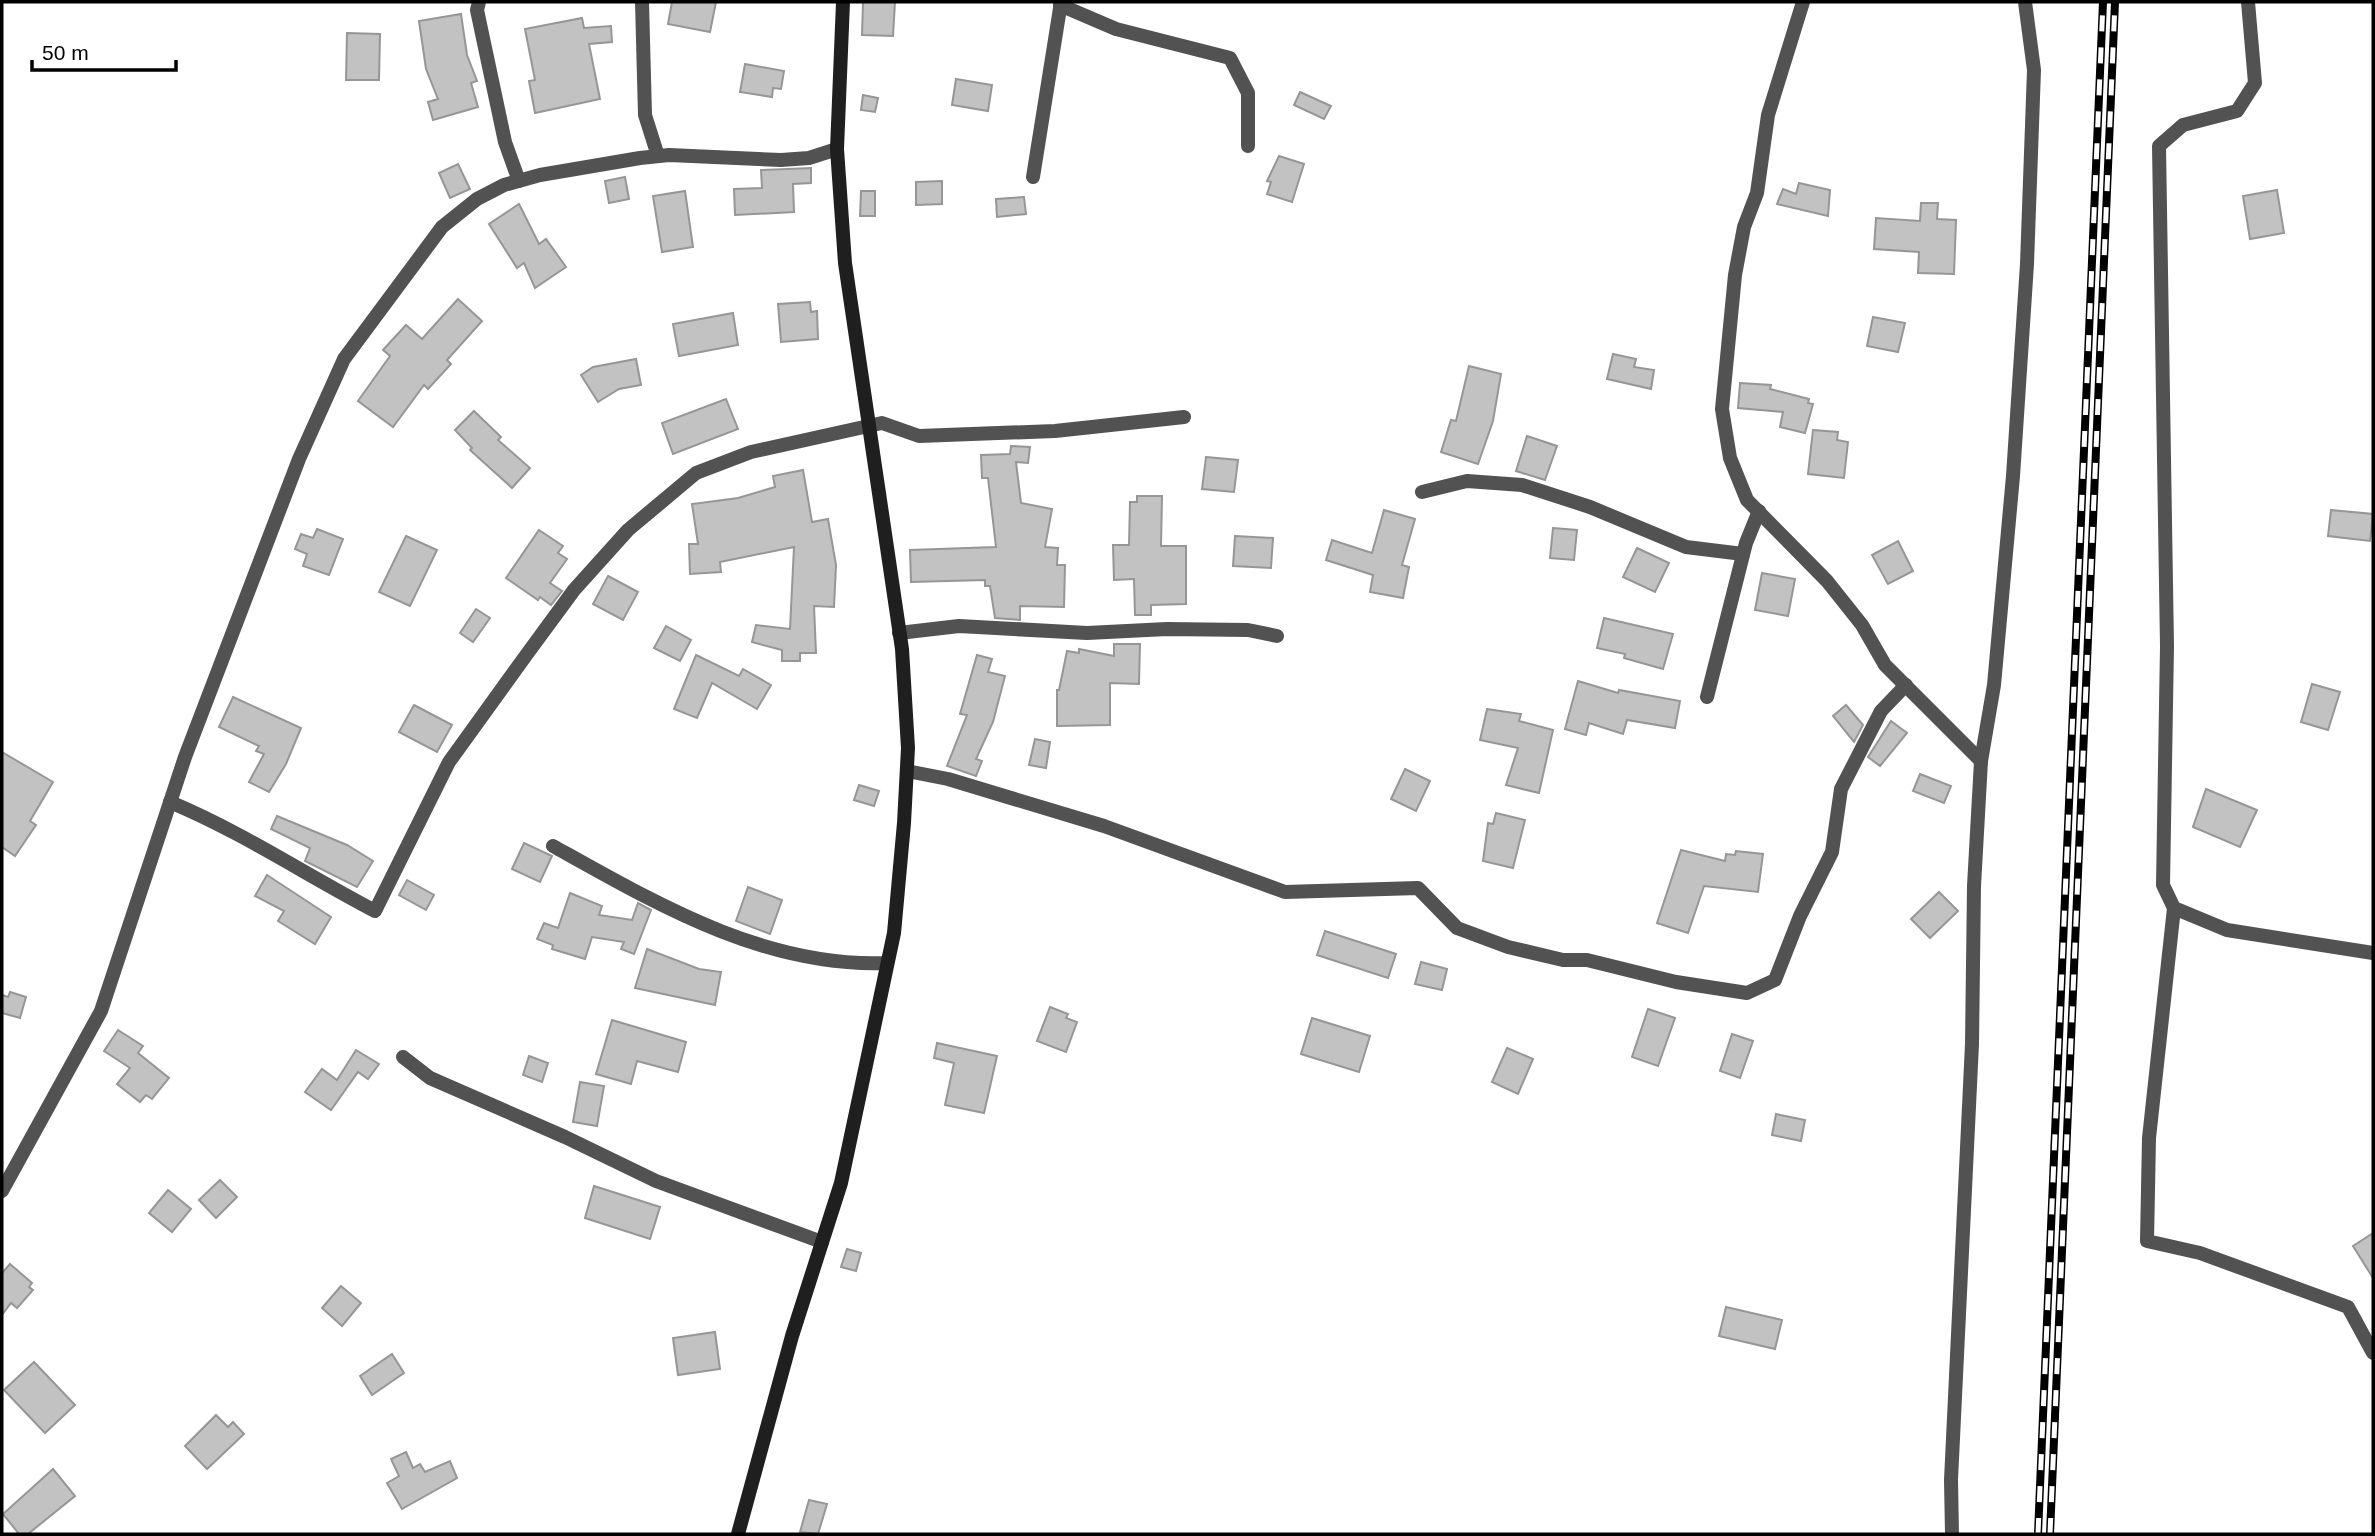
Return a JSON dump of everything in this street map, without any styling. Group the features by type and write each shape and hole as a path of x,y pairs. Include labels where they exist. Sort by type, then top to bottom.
{"street":[{"path":"479,2 477,10 505,142 519,181"},
{"path":"642,2 645,116 658,156"},
{"path":"738,1534 792,1336 841,1183 887,963 898,893 907,771 906,706 899,634 845,263 837,149 843,2"},
{"path":"1803,2 1768,115 1756,193 1744,227 1735,275 1722,410 1730,458 1747,500 1827,580 1862,625 1885,665 1981,761"},
{"path":"1952,1534 1951,1480 1972,1044 1973,886 1981,761 1997,657 2013,476 2027,264 2034,70 2025,2"},
{"path":"2248,2 2255,83 2237,111 2183,125 2159,146 2168,646 2163,885 2174,908 2149,1138 2147,1241 2200,1253 2348,1307 2373,1353"},
{"path":"1033,177 1061,3 1116,29 1230,58 1248,93 1248,146"},
{"path":"2,1191 9,1165 101,1011 170,802 299,459 344,359 442,228 477,199 519,181 658,156 781,160 809,158 837,149"},
{"path":"170,802 222,824 318,882 374,911 449,762 574,590 628,530 696,473 751,452 882,423 919,436 1055,431 1184,417"},
{"path":"1422,492 1467,481 1522,485 1590,507 1686,547 1743,554"},
{"path":"1707,697 1743,554 1759,511"},
{"path":"899,634 959,626 1087,633 1248,630 1277,636"},
{"path":"907,771 948,779 1104,826 1285,892 1418,888 1457,928 1508,947 1563,960 1587,960 1676,982 1747,993 1775,980 1800,916 1832,852 1841,789 1881,710 1906,685"},
{"path":"553,846 701,925 795,954 852,964 887,963"},
{"path":"2174,908 2227,930 2373,953"},
{"path":"403,1057 430,1077 656,1181 822,1242"}],"building":[{"path":"672,2 716,2 710,32 668,24"},
{"path":"863,2 895,2 893,36 862,35"},
{"path":"461,14 467,55 477,81 471,83 478,107 433,120 428,102 438,99 426,69 419,21"},
{"path":"582,18 584,28 611,26 612,42 589,44 600,99 535,113 529,81 535,80 525,29"},
{"path":"347,33 380,34 379,80 346,80"},
{"path":"745,64 784,71 781,89 773,88 772,97 740,92"},
{"path":"956,79 992,85 988,111 952,105"},
{"path":"1300,92 1331,106 1324,119 1294,105"},
{"path":"863,95 878,98 875,112 861,110"},
{"path":"1279,156 1304,164 1292,202 1267,194 1271,182 1267,181"},
{"path":"458,164 470,189 450,198 439,173"},
{"path":"811,168 811,183 793,184 794,212 735,215 734,189 762,188 761,170"},
{"path":"625,177 629,199 609,203 605,181"},
{"path":"942,181 942,204 916,205 916,182"},
{"path":"1799,183 1830,190 1828,216 1777,204 1783,189 1796,194"},
{"path":"2277,190 2284,233 2250,239 2243,196"},
{"path":"685,191 693,247 662,252 653,196"},
{"path":"861,191 875,191 875,216 860,216"},
{"path":"1024,197 1026,214 997,217 996,199"},
{"path":"1921,203 1938,203 1937,219 1956,220 1954,274 1918,273 1919,252 1874,249 1876,218 1920,221"},
{"path":"519,204 539,244 546,239 566,267 535,288 524,263 517,268 489,224"},
{"path":"458,299 482,321 447,360 451,364 428,389 424,385 393,427 358,401 390,356 383,350 406,325 422,339"},
{"path":"810,302 811,312 817,311 818,339 781,342 778,304"},
{"path":"733,313 738,345 679,356 673,324"},
{"path":"1873,317 1905,323 1898,352 1867,346"},
{"path":"1613,354 1636,359 1634,367 1654,370 1651,389 1607,379"},
{"path":"636,359 641,385 619,389 598,402 581,375 593,367"},
{"path":"1469,366 1501,374 1493,421 1478,464 1441,452 1451,420 1456,421"},
{"path":"1740,383 1771,385 1770,389 1809,399 1808,403 1813,404 1805,433 1780,427 1783,412 1738,408"},
{"path":"726,399 738,429 673,454 662,423"},
{"path":"474,411 501,437 498,440 530,468 512,488 470,450 472,448 455,430"},
{"path":"1813,430 1838,432 1837,440 1848,442 1844,478 1808,474"},
{"path":"1527,436 1557,446 1545,480 1516,471"},
{"path":"1011,446 1030,447 1028,463 1016,462 1021,503 1052,509 1045,547 1058,548 1057,565 1065,565 1064,607 1020,606 1020,620 995,618 990,586 985,586 985,580 911,582 910,550 996,547 988,478 982,478 981,455 1010,454"},
{"path":"1206,457 1238,460 1234,492 1202,489"},
{"path":"803,470 812,522 828,519 836,565 834,607 814,606 816,653 800,653 800,661 782,661 782,650 752,642 756,625 790,629 794,547 720,562 721,572 690,574 689,544 698,544 692,504 738,498 775,487 773,476"},
{"path":"1137,496 1162,496 1161,546 1186,546 1186,604 1151,605 1151,615 1135,615 1134,579 1114,580 1113,545 1129,545 1130,502 1137,502"},
{"path":"1384,510 1415,519 1402,565 1409,567 1403,598 1370,592 1373,575 1326,560 1332,540 1372,553"},
{"path":"2331,510 2373,514 2370,541 2328,536"},
{"path":"1553,528 1577,530 1574,560 1550,558"},
{"path":"317,529 343,539 329,575 303,566 307,554 295,549 301,534 313,538"},
{"path":"539,530 563,546 558,553 567,559 550,583 562,591 551,605 540,597 538,600 506,578"},
{"path":"406,536 437,550 410,606 379,592"},
{"path":"1235,536 1273,538 1271,568 1233,566"},
{"path":"1898,541 1913,571 1888,584 1872,555"},
{"path":"1637,548 1669,563 1655,592 1623,577"},
{"path":"1762,573 1795,579 1788,616 1755,610"},
{"path":"608,576 638,592 623,620 593,604"},
{"path":"476,609 490,618 473,642 460,633"},
{"path":"1604,618 1673,634 1663,669 1624,658 1625,654 1597,648"},
{"path":"666,626 691,640 680,661 654,648"},
{"path":"1114,644 1140,644 1139,684 1110,683 1110,725 1057,726 1057,690 1067,651 1079,653 1079,649 1114,656"},
{"path":"696,655 739,676 743,669 771,685 757,709 712,683 697,718 674,709"},
{"path":"977,655 992,659 988,672 1005,676 993,722 976,759 982,761 976,776 947,766 967,715 960,714"},
{"path":"1578,681 1618,693 1619,690 1680,701 1675,728 1627,720 1623,734 1589,723 1586,735 1565,729"},
{"path":"2312,684 2340,692 2328,730 2301,722"},
{"path":"233,697 301,728 286,764 269,792 249,782 264,754 256,751 259,746 219,727"},
{"path":"414,705 452,725 437,752 399,732"},
{"path":"1846,705 1863,725 1854,742 1833,716"},
{"path":"1487,709 1521,714 1519,721 1553,730 1539,793 1506,785 1518,748 1480,740"},
{"path":"1891,721 1907,733 1880,766 1868,757"},
{"path":"1035,739 1050,742 1046,768 1029,765"},
{"path":"2,752 53,782 30,821 36,825 15,856 2,847"},
{"path":"1405,769 1430,781 1416,811 1391,799"},
{"path":"1920,774 1951,786 1944,803 1913,791"},
{"path":"859,785 879,791 874,806 854,800"},
{"path":"2206,789 2257,810 2240,847 2193,827"},
{"path":"1496,813 1525,820 1513,868 1483,861 1488,823 1493,824"},
{"path":"277,816 347,845 373,861 357,887 305,861 310,848 271,829"},
{"path":"524,843 552,856 540,882 512,869"},
{"path":"1681,850 1725,861 1726,854 1735,855 1736,851 1763,854 1758,892 1704,886 1688,933 1657,923"},
{"path":"267,875 331,917 315,944 278,921 284,911 255,896"},
{"path":"407,880 434,895 426,910 399,895"},
{"path":"748,887 782,900 770,934 736,921"},
{"path":"1939,892 1958,911 1930,938 1911,919"},
{"path":"570,893 602,906 599,915 632,920 638,903 651,910 634,954 621,949 624,942 592,937 585,959 552,949 553,945 537,939 544,923 558,928"},
{"path":"1325,931 1396,954 1388,978 1317,955"},
{"path":"647,949 699,969 721,972 715,1005 635,988"},
{"path":"1421,962 1447,969 1442,990 1415,984"},
{"path":"10,992 26,997 20,1018 2,1013 2,995 8,997"},
{"path":"1050,1007 1068,1014 1066,1018 1077,1022 1066,1052 1037,1041"},
{"path":"1648,1009 1675,1018 1658,1066 1632,1057"},
{"path":"1312,1018 1370,1036 1359,1072 1301,1054"},
{"path":"612,1020 686,1042 678,1072 637,1061 631,1084 596,1074"},
{"path":"118,1030 143,1046 138,1053 169,1078 152,1099 146,1095 140,1102 117,1084 130,1068 104,1051"},
{"path":"1732,1034 1753,1041 1740,1078 1720,1071"},
{"path":"937,1043 997,1056 984,1113 945,1105 954,1063 934,1058"},
{"path":"1507,1048 1533,1059 1518,1094 1492,1082"},
{"path":"356,1050 379,1064 368,1079 358,1072 331,1110 305,1092 322,1069 337,1080"},
{"path":"529,1056 548,1063 542,1082 523,1075"},
{"path":"580,1082 604,1086 597,1126 573,1122"},
{"path":"1776,1114 1805,1120 1801,1141 1772,1135"},
{"path":"220,1180 237,1197 216,1218 199,1200"},
{"path":"594,1186 660,1207 650,1239 585,1218"},
{"path":"168,1190 191,1209 172,1232 149,1213"},
{"path":"2373,1233 2373,1278 2353,1246"},
{"path":"847,1249 861,1253 856,1271 841,1267"},
{"path":"10,1264 32,1283 29,1287 33,1290 17,1308 11,1303 2,1315 2,1273"},
{"path":"341,1286 361,1303 342,1326 322,1308"},
{"path":"1726,1307 1782,1320 1775,1349 1719,1336"},
{"path":"715,1332 720,1369 678,1375 673,1338"},
{"path":"392,1354 404,1373 372,1395 360,1376"},
{"path":"34,1362 75,1405 45,1433 4,1390"},
{"path":"216,1415 228,1427 233,1422 244,1434 207,1469 185,1446"},
{"path":"406,1452 413,1468 420,1464 425,1472 450,1461 457,1478 402,1509 387,1483 399,1476 391,1459"},
{"path":"53,1469 75,1496 28,1534 19,1534 3,1514"},
{"path":"809,1500 827,1504 818,1534 800,1532"}],"railway":[{"path":"2038,1534 2103,2"},
{"path":"2050,1534 2115,2"}]}
